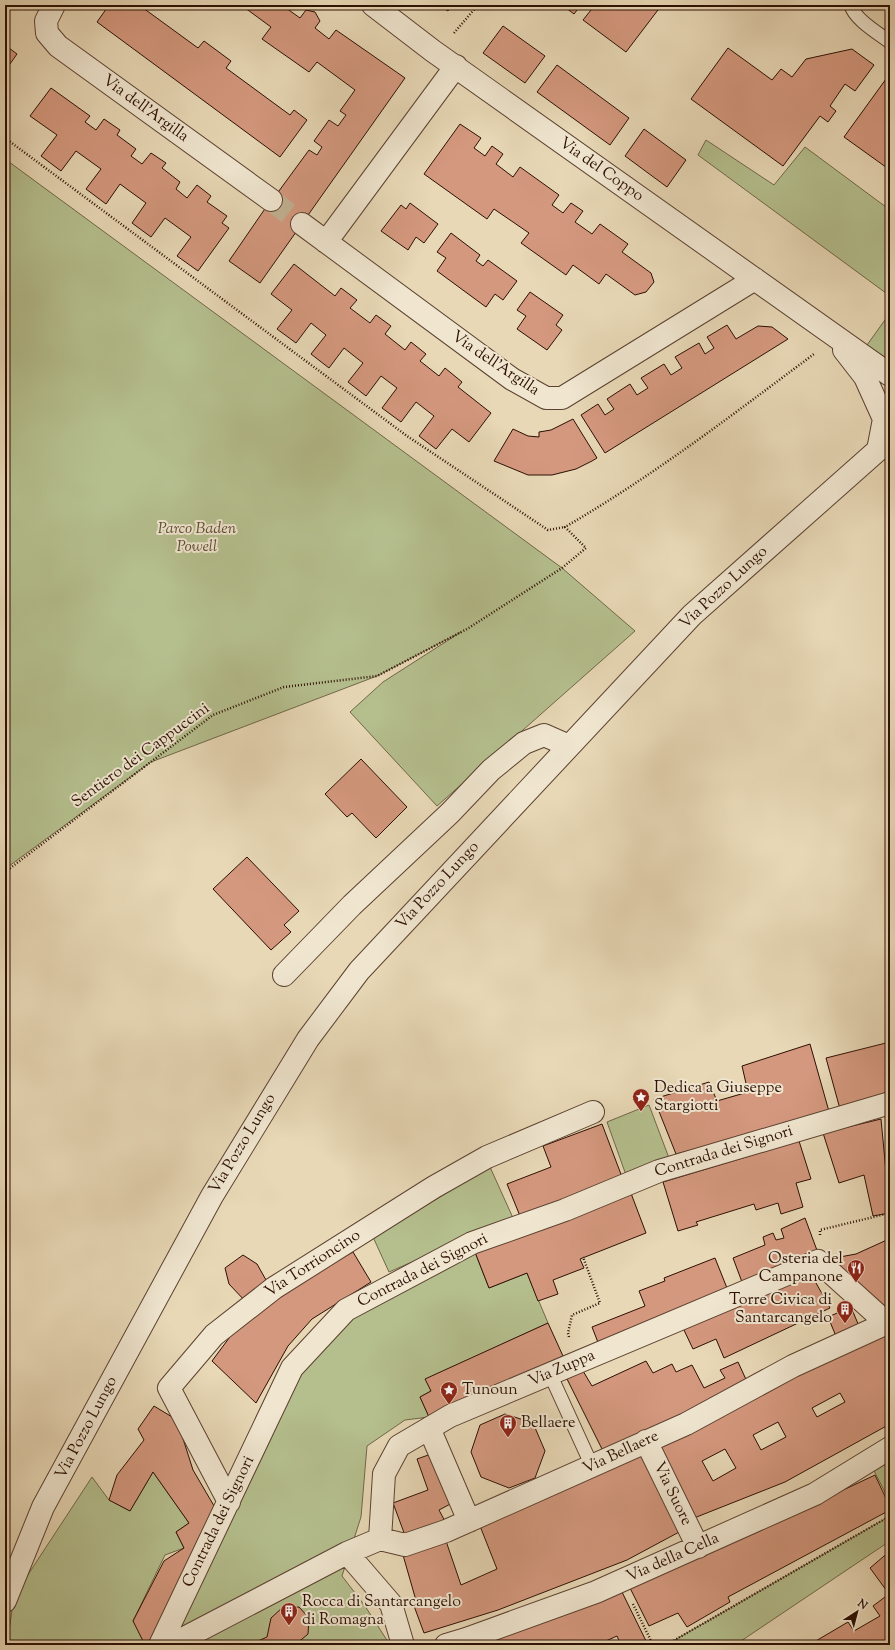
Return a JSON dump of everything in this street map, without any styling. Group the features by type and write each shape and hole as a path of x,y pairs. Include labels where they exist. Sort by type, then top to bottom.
{"street":[{"name":"Via dell'Argilla","path":"54,5 46,21 47,33 58,46 271,200"},
{"name":"Via del Coppo","path":"373,5 456,66 755,278 830,334 890,375"},
{"path":"326,242 456,66"},
{"name":"Via dell'Argilla","path":"302,224 512,379 546,398 562,398 755,278"},
{"name":"Via del Coppo","path":"830,334 865,377 884,419 884,446"},
{"name":"Via Pozzo Lungo","path":"5,1601 44,1508 62,1473 212,1196 308,1039 359,972 568,746 692,615 884,446"},
{"path":"284,975 352,905 450,813 491,770 524,743 544,735 568,746"},
{"name":"Contrada dei Signori","path":"160,1645 292,1368 346,1310 472,1243 565,1210 659,1171 890,1103"},
{"name":"Via Torrioncino","path":"229,1502 169,1388 214,1335 274,1288 434,1186 487,1157 593,1112"},
{"path":"818,1261 888,1325"},
{"name":"Via Zuppa","path":"380,1539 384,1474 399,1446 450,1416 818,1261"},
{"name":"Via Bellaere","path":"380,1539 405,1545 446,1531 686,1424 792,1366 888,1325"},
{"path":"429,1428 469,1521"},
{"name":"Via Suore","path":"646,1442 698,1546"},
{"name":"Via della Cella","path":"446,1645 466,1640 596,1592 621,1581 815,1494 890,1448"},
{"path":"171,1645 347,1553 380,1539"},
{"path":"347,1553 391,1604 398,1644"}],"lane":[{"path":"851,5 852,11 868,26 890,42"},
{"path":"550,1374 592,1466"}],"path":[{"path":"447,31 453,35 478,5"},
{"path":"702,5 706,5"},
{"path":"5,138 407,436 548,530 565,527 602,505 707,434 814,354 830,334"},
{"name":"Sentiero dei Cappuccini","path":"5,872 213,715 284,687 377,676 467,629 562,568 586,548 565,527"},
{"path":"818,1261 820,1230 890,1213"},
{"path":"577,1362 568,1333 572,1315 600,1303 583,1257"},
{"path":"666,1645 890,1516"},
{"path":"621,1581 653,1645"}],"green space":[{"path":"706,140 774,185 805,147 890,210 890,296 698,155"},
{"name":"Parco Baden Powell","path":"5,159 562,568 635,631 437,806 350,712 383,682 461,632 377,676 151,762 5,869"},
{"path":"890,313 890,361 867,345"},
{"path":"649,1105 669,1158 626,1175 607,1122"},
{"path":"490,1167 513,1218 389,1272 373,1237"},
{"path":"473,1247 489,1288 527,1273 548,1323 426,1379 431,1391 420,1397 429,1417 405,1420 367,1446 361,1517 342,1576 365,1606 390,1645 159,1645 292,1368 346,1310"},
{"path":"890,1448 890,1502 869,1461"},
{"path":"153,1472 189,1523 176,1532 184,1548 165,1555 133,1621 150,1645 7,1645 14,1596 92,1477 109,1500 130,1511"},
{"path":"890,1516 890,1541 735,1645 666,1645"}],"building":[{"path":"109,5 139,5 198,48 204,41 231,61 226,68 290,115 294,110 307,120 280,157 97,22"},
{"path":"241,5 288,5 286,8 300,18 306,10 315,12 320,21 315,28 329,39 336,30 405,78 260,283 229,261 271,200 309,150 317,155 322,147 314,141 329,120 338,126 346,115 340,111 355,90 317,62 309,72 262,39 271,27"},
{"path":"439,5 452,5 448,11"},
{"path":"562,5 581,5 574,14"},
{"path":"595,5 661,6 626,52 583,20"},
{"path":"503,26 545,56 525,83 483,53"},
{"path":"5,45 17,54 5,71"},
{"path":"728,48 772,80 781,69 792,77 806,59 852,49 874,65 855,91 845,84 830,106 836,111 828,122 820,116 783,166 691,99"},
{"path":"557,65 629,118 610,145 537,92"},
{"path":"886,79 890,82 890,170 844,137"},
{"path":"51,88 90,116 85,122 96,130 104,119 120,130 117,135 136,149 131,156 142,164 151,153 166,163 162,168 180,182 176,189 187,198 197,185 211,196 207,202 227,216 222,223 229,228 198,271 177,256 191,237 165,218 151,237 132,223 146,203 120,184 106,204 86,189 101,169 76,151 61,171 41,156 57,135 30,116"},
{"path":"460,124 481,138 474,148 485,156 492,146 503,154 496,164 513,177 520,167 559,195 552,205 563,213 571,203 583,211 575,222 592,234 600,224 628,244 622,252 651,273 654,282 646,292 635,295 606,274 599,284 573,265 566,275 521,243 529,233 494,209 487,219 424,174"},
{"path":"644,129 686,160 667,187 625,156"},
{"path":"410,203 438,224 424,243 416,237 408,250 381,231 401,205 406,209"},
{"path":"451,233 480,255 476,261 483,266 488,260 517,281 503,300 495,294 486,307 437,271 446,258 437,252"},
{"path":"294,264 335,296 341,288 357,300 350,308 370,323 376,315 391,326 385,334 405,350 411,342 426,354 420,361 439,376 445,368 462,382 458,387 491,413 469,442 452,429 436,449 419,436 434,416 416,402 401,422 382,408 397,388 381,376 366,396 348,382 363,363 344,348 329,368 311,354 326,335 311,323 296,343 277,329 292,310 271,294"},
{"path":"530,292 563,315 556,325 562,330 547,350 517,329 526,316 517,310"},
{"path":"727,325 736,339 758,326 772,327 788,339 605,453 581,415 598,404 605,415 614,409 607,399 630,384 637,395 648,388 641,378 664,364 671,375 682,368 675,357 699,343 705,354 714,348 707,337"},
{"path":"573,419 597,458 592,461 576,469 552,475 528,475 494,461 513,429 528,436 539,437 539,432 551,430"},
{"path":"361,759 407,807 376,838 352,813 347,817 325,794"},
{"path":"247,857 299,911 284,925 291,932 271,950 213,889"},
{"path":"890,1042 890,1098 840,1109 826,1058"},
{"path":"810,1044 830,1115 676,1154 654,1099 709,1082 717,1101 748,1092 742,1066"},
{"path":"881,1119 888,1193 890,1193 890,1213 873,1216 864,1175 839,1183 823,1133"},
{"path":"602,1124 622,1177 520,1216 507,1184 551,1167 543,1146"},
{"path":"799,1141 811,1179 796,1183 803,1207 781,1214 778,1203 756,1210 754,1204 696,1222 698,1225 678,1231 663,1182"},
{"path":"629,1188 646,1233 580,1259 584,1268 553,1280 558,1294 538,1301 527,1273 489,1288 473,1247"},
{"path":"805,1218 818,1253 742,1282 733,1258 765,1245 763,1237 773,1233 776,1240 784,1238 781,1229"},
{"path":"889,1239 890,1316 829,1259 856,1254"},
{"path":"353,1252 371,1282 312,1319 288,1346 256,1403 212,1361 238,1326 290,1286"},
{"path":"243,1255 257,1264 266,1280 247,1303 229,1284 225,1268"},
{"path":"715,1258 729,1293 599,1345 592,1327 645,1306 639,1291 665,1281 664,1278"},
{"path":"811,1274 830,1308 724,1358 716,1339 693,1349 683,1328"},
{"name":"Torre Civica di Santarcangelo","path":"851,1307 861,1331 838,1341 828,1317"},
{"path":"548,1323 563,1356 429,1417 420,1397 431,1391 425,1379"},
{"path":"890,1332 890,1424 785,1482 689,1520 651,1443","holes":["840,1393 845,1402 817,1417 812,1408","778,1422 786,1437 761,1450 753,1435","725,1449 736,1468 713,1481 702,1461"]},
{"path":"646,1361 653,1373 672,1364 676,1372 692,1365 704,1388 725,1378 720,1370 738,1362 749,1386 605,1455 567,1379 583,1371 592,1386"},
{"path":"154,1406 177,1420 193,1470 217,1511 160,1631 148,1645 145,1645 133,1621 164,1561 184,1548 176,1532 189,1523 153,1472 130,1511 109,1500 117,1475 144,1440 138,1429"},
{"name":"Bellaere","path":"505,1414 533,1423 545,1451 535,1478 509,1488 481,1477 471,1452 480,1425"},
{"path":"434,1453 456,1501 439,1510 447,1525 406,1538 393,1503 428,1490 417,1459"},
{"path":"644,1453 681,1531 627,1560 498,1610 424,1633 414,1606 417,1604 403,1555 446,1541 461,1585 497,1569 480,1526"},
{"path":"875,1475 890,1510 728,1597 730,1602 687,1627 678,1613 649,1626 629,1586 782,1519"},
{"path":"890,1551 890,1645 809,1645 848,1622 854,1631 880,1616 873,1606 889,1594 870,1568"},
{"path":"621,1590 648,1645 621,1645 617,1636 597,1645 483,1645"},
{"name":"Rocca di Santarcangelo di Romagna","path":"299,1607 309,1618 308,1634 295,1645 249,1645 267,1637 271,1618 282,1608"}],"tunnel":[{"path":"271,200 302,224"}],"place":[{"name":"Dedica a Giuseppe Stargiotti","path":"641,1112"},
{"name":"Osteria del Campanone","path":"856,1283"},
{"name":"Torre Civica di Santarcangelo","path":"845,1324"},
{"name":"Tunoun","path":"449,1405"},
{"name":"Bellaere","path":"508,1438"},
{"name":"Rocca di Santarcangelo di Romagna","path":"289,1626"}]}
